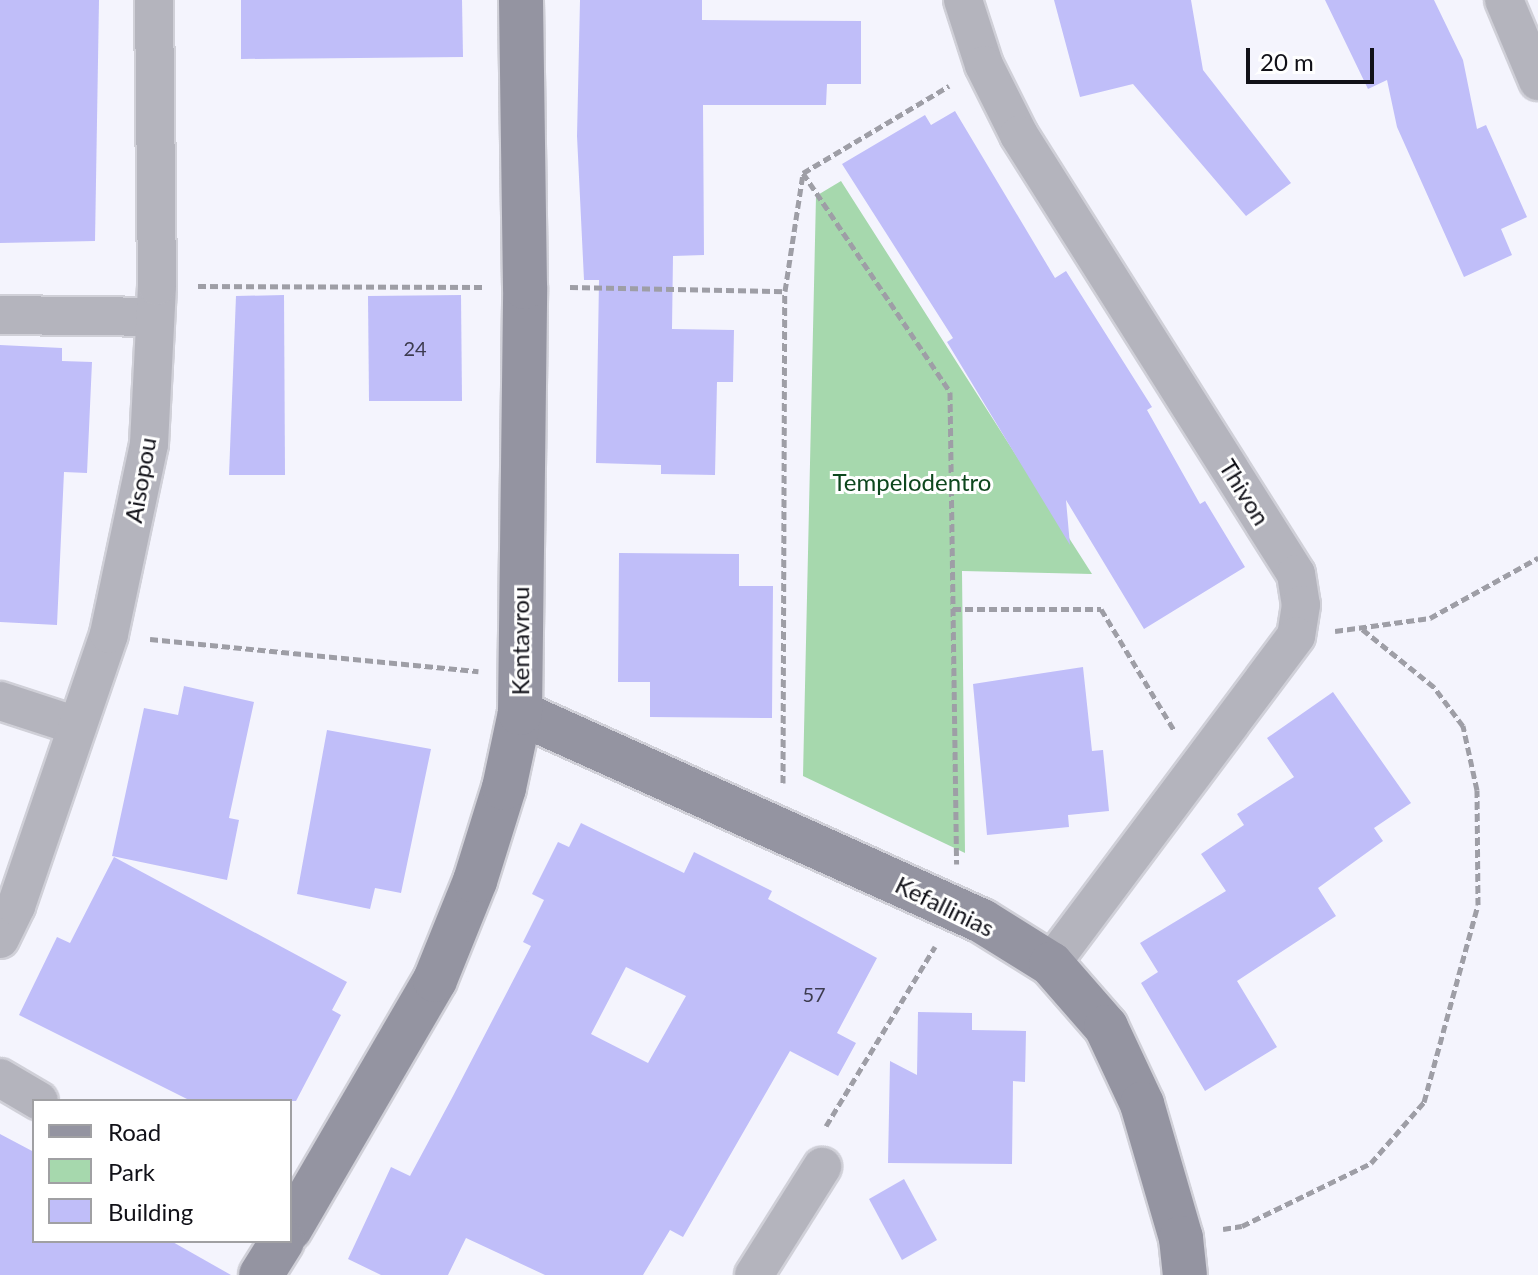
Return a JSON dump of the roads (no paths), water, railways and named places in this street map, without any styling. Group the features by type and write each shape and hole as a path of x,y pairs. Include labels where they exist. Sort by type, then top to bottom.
{"street":[{"name":"Aisopou","path":"0,939 22,891 74,725 109,634 149,444 156,301 154,0"},
{"name":"Kentavrou","path":"292,1222 435,980 475,881 504,788 520,694 525,287 521,0"},
{"name":"Thivon","path":"963,0 984,65 1019,135 1296,574 1301,605 1296,636 1051,964"},
{"path":"1504,0 1538,81"},
{"path":"0,315 156,301"},
{"name":"Kefallinias","path":"520,694 783,831 958,910 1051,964 1106,1027 1142,1104 1183,1256"},
{"path":"0,701 74,725"},
{"path":"0,1078 36,1099"},
{"path":"754,1275 822,1167"}],"park label":[{"name":"Tempelodentro","path":"912,482"}]}
